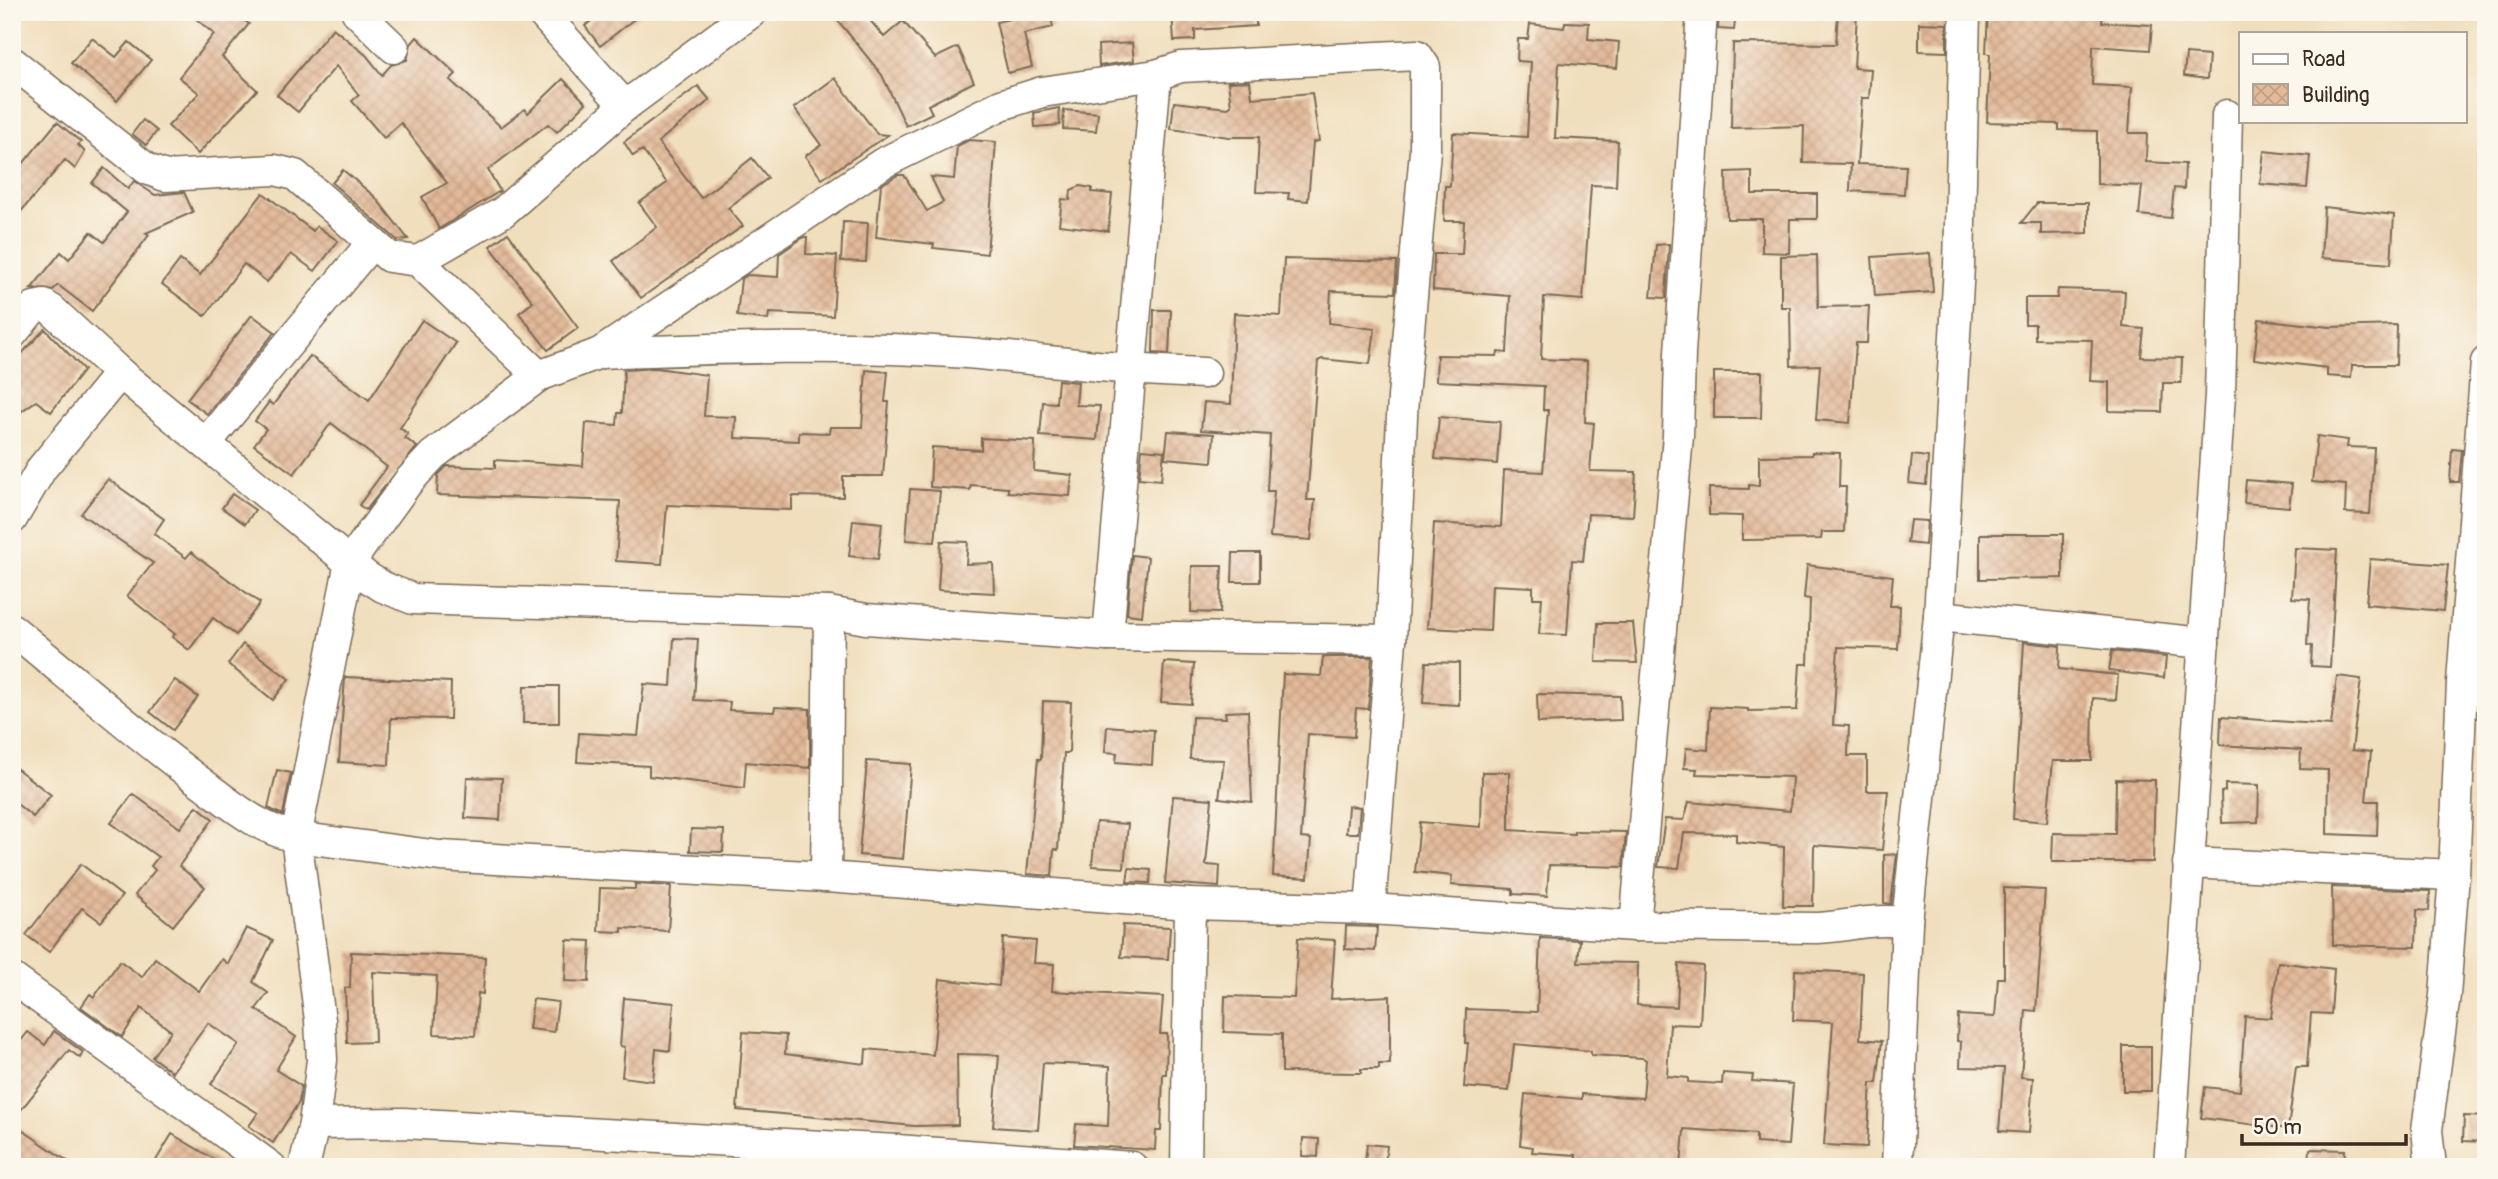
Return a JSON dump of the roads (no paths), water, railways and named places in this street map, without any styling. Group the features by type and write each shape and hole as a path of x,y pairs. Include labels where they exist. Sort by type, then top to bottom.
{"street":[{"path":"357,12 394,47"},
{"path":"541,12 625,106"},
{"path":"418,261 503,212 625,106 751,12"},
{"path":"1635,926 1678,436 1680,353 1702,12"},
{"path":"1897,1167 1907,922 1939,616 1959,266 1965,12"},
{"path":"304,1167 314,1124 322,1060 320,1020 296,837 319,707 350,562 394,499 433,455 539,376 600,353 883,163 956,125 1001,105 1042,92 1156,75 1181,67 1417,55 1426,67 1425,151 1404,397 1391,640 1370,909"},
{"path":"12,62 147,169 165,176 275,170 295,175 389,257 418,261 539,376"},
{"path":"1108,636 1133,372 1156,75"},
{"path":"2169,1167 2220,395 2227,115"},
{"path":"206,443 371,244"},
{"path":"12,334 34,307 44,305 120,373 350,562 383,587 413,599 829,612 866,619 1108,636 1391,640"},
{"path":"600,353 785,346 967,353 1133,372 1205,373"},
{"path":"2431,1167 2427,1130 2445,995 2454,874 2462,682 2486,362"},
{"path":"12,519 42,468 120,373"},
{"path":"826,877 829,612"},
{"path":"1939,616 2204,643"},
{"path":"12,629 160,751 234,807 275,833 296,837 440,856 826,877 1190,904 1370,909 1635,926 1818,928 1839,927 1858,920 1907,922"},
{"path":"2188,863 2454,874"},
{"path":"1185,1167 1190,904"},
{"path":"12,978 271,1167"},
{"path":"314,1124 403,1123 896,1158 1132,1167"}]}
